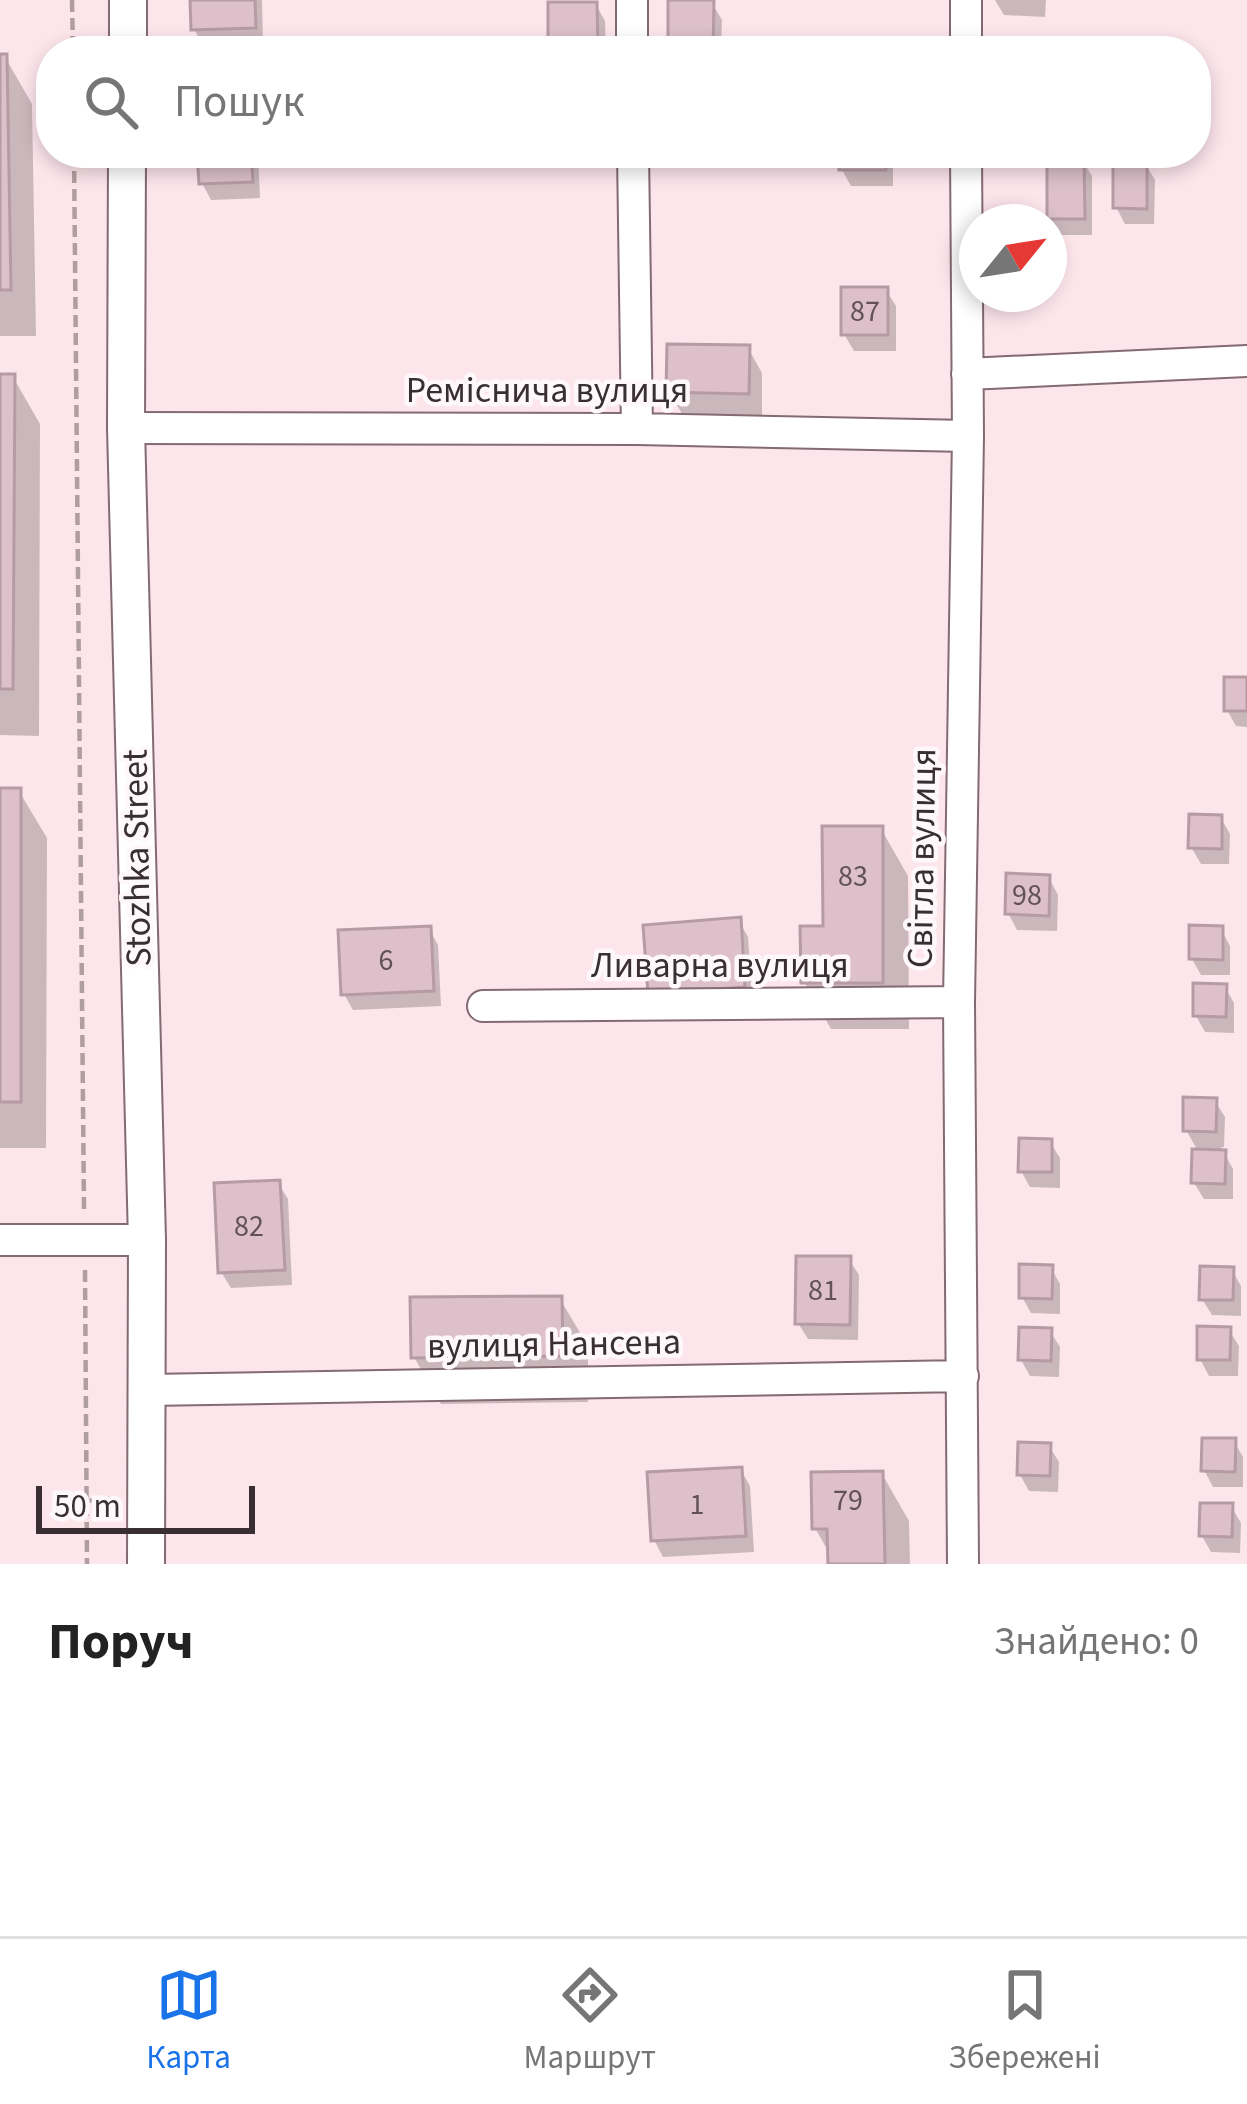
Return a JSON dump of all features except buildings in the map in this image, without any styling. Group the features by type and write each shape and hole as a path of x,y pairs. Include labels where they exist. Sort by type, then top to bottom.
{"street":[{"path":"128,0 128,36"},
{"path":"632,0 632,36"},
{"path":"966,0 966,36"},
{"name":"Stozhka Street","path":"127,168 126,428 147,1240 146,1564"},
{"path":"633,168 637,429"},
{"name":"Світла вулиця","path":"963,1564 959,1002 968,436 966,168"},
{"path":"967,374 1247,361"},
{"name":"Реміснича вулиця","path":"126,428 637,429 968,436"},
{"name":"Ливарна вулиця","path":"483,1006 959,1002"},
{"path":"0,1240 147,1240"},
{"name":"вулиця Нансена","path":"146,1390 963,1376"}],"path":[{"path":"72,0 73,36"},
{"path":"74,168 87,1564"}]}
